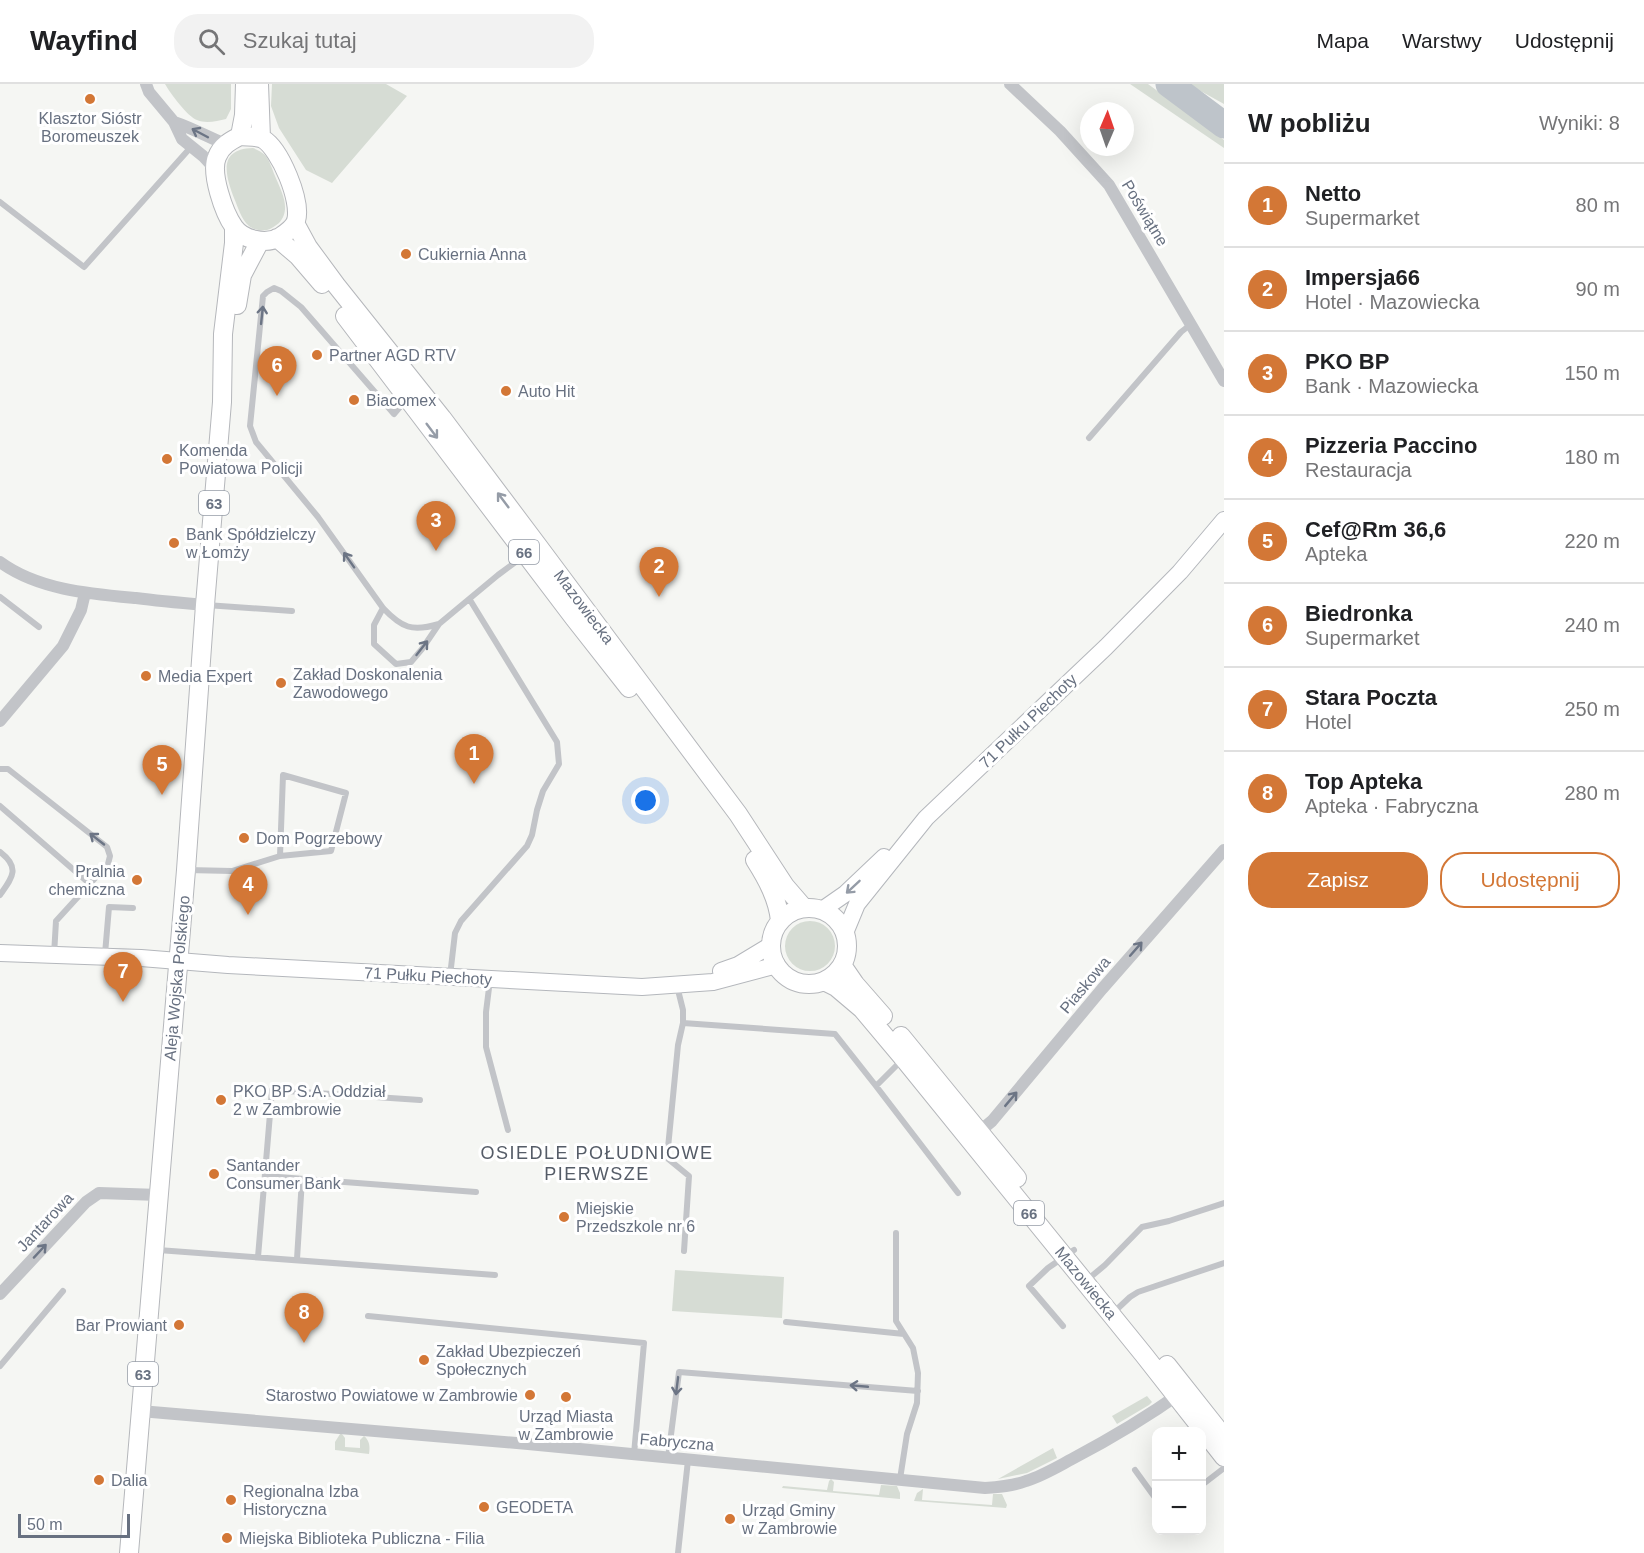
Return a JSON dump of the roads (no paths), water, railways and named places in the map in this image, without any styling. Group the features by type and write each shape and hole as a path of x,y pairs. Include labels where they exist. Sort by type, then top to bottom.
{"main road":[{"path":"214,169 216,159 233,140 244,115 245,84"},
{"path":"259,84 261,138"},
{"path":"233,140 261,138 278,154 296,198 295,223"},
{"name":"63","path":"214,169 219,191 234,227"},
{"name":"63","path":"269,240 295,223"},
{"name":"Mazowiecka","path":"295,223 308,247 411,390 532,551 746,845 773,893 780,913 780,921"},
{"path":"234,227 248,237 269,240"},
{"name":"Aleja Wojska Polskiego","path":"129,1553 179,961 222,402 223,334 234,227"},
{"name":"Mazowiecka","path":"269,240 298,256 411,390"},
{"name":"Aleja Wojska Polskiego","path":"222,402 238,294 247,265 269,240"},
{"name":"Mazowiecka","path":"532,551 738,814 785,886 813,909"},
{"path":"813,909 836,918 845,933 847,943 842,965 831,977 809,984 794,980 782,971 777,965 771,945 780,921 795,910 813,909"},
{"name":"Mazowiecka","path":"842,965 908,1054 1181,1393 1224,1457"},
{"name":"Mazowiecka","path":"824,981 836,987 908,1054"},
{"name":"Mazowiecka","path":"1181,1393 1224,1437"}],"street":[{"path":"146,84 149,92 174,123 182,139 203,156 214,169"},
{"name":"Poświątne","path":"1010,84 1060,131 1110,185 1224,381"},
{"path":"174,123 193,129 202,135 233,140"},
{"name":"71 Pułku Piechoty","path":"845,933 857,904 926,818 1180,572 1224,520"},
{"path":"0,562 21,575 57,587 85,593 205,604"},
{"path":"0,721 63,646 81,610 85,593"},
{"path":"813,909 845,894 926,818"},
{"name":"Piaskowa","path":"975,1136 992,1121 1102,989 1224,850"},
{"name":"71 Pułku Piechoty","path":"677,985 738,965 771,945"},
{"name":"71 Pułku Piechoty","path":"0,953 642,987 713,982 777,965"},
{"name":"Jantarowa","path":"0,1294 86,1202 99,1193 159,1195"},
{"name":"Fabryczna","path":"140,1411 986,1488 1003,1487 1027,1481 1104,1442 1181,1393"}],"lane":[{"path":"0,202 84,267 190,147"},
{"path":"411,390 394,414 301,307 274,288 263,296 250,426 256,442 318,517 394,620 411,628 423,629 440,624"},
{"path":"1089,438 1181,332 1191,324"},
{"path":"383,608 374,624 374,644 396,664 411,662 440,624 507,568 532,551"},
{"path":"0,597 39,627"},
{"path":"450,977 454,933 461,921 527,846 543,791 560,764 557,742 470,600"},
{"path":"205,604 292,611"},
{"path":"0,769 8,770 107,847 110,855 108,864 56,921 54,955"},
{"path":"186,870 232,871 280,856 331,851 346,793 283,775 280,856"},
{"path":"0,806 90,884"},
{"path":"0,852 6,856 13,868 13,878 0,895"},
{"path":"105,957 109,907 133,908"},
{"path":"490,980 486,1012 486,1047 508,1130"},
{"path":"677,985 683,1010 683,1023 678,1045 667,1158 690,1176 684,1251"},
{"path":"683,1023 835,1034 958,1193"},
{"path":"876,1086 908,1054"},
{"path":"258,1257 272,1090 420,1100"},
{"path":"265,1176 476,1192"},
{"path":"297,1259 302,1179"},
{"path":"1089,1278 1142,1227 1169,1221 1224,1203"},
{"path":"896,1233 897,1321 913,1348 918,1372 917,1403 907,1434 900,1479"},
{"path":"154,1249 495,1275"},
{"path":"1063,1326 1029,1286 1048,1268 1069,1254"},
{"path":"1115,1311 1138,1292 1224,1263"},
{"path":"0,1366 63,1291"},
{"path":"368,1316 644,1343 634,1455"},
{"path":"786,1322 904,1334"},
{"path":"668,1458 679,1372 918,1391"},
{"path":"678,1553 688,1460"},
{"path":"1206,1482 1224,1468"},
{"path":"1135,1470 1152,1493"}],"waterway":[{"path":"1169,84 1224,125"}],"place":[{"name":"Klasztor Sióstr Boromeuszek","path":"90,99"},
{"name":"Cukiernia Anna","path":"406,254"},
{"name":"Partner AGD RTV","path":"317,355"},
{"name":"Auto Hit","path":"506,391"},
{"name":"Biedronka","path":"277,396"},
{"name":"Biacomex","path":"354,400"},
{"name":"Komenda Powiatowa Policji","path":"167,459"},
{"name":"Bank Spółdzielczy w Łomży","path":"174,543"},
{"name":"PKO BP","path":"436,551"},
{"name":"Impersja66","path":"659,597"},
{"name":"Media Expert","path":"146,676"},
{"name":"Zakład Doskonalenia Zawodowego","path":"281,683"},
{"name":"Netto","path":"474,784"},
{"name":"Cef@Rm 36,6","path":"162,795"},
{"name":"Dom Pogrzebowy","path":"244,838"},
{"name":"Pralnia chemiczna","path":"137,880"},
{"name":"Pizzeria Paccino","path":"248,915"},
{"name":"Stara Poczta","path":"123,1002"},
{"name":"PKO BP S.A. Oddział 2 w Zambrowie","path":"221,1100"},
{"name":"Santander Consumer Bank","path":"214,1174"},
{"name":"Miejskie Przedszkole nr 6","path":"564,1217"},
{"name":"Bar Prowiant","path":"179,1325"},
{"name":"Top Apteka","path":"304,1343"},
{"name":"Zakład Ubezpieczeń Społecznych","path":"424,1360"},
{"name":"Starostwo Powiatowe w Zambrowie","path":"530,1395"},
{"name":"Urząd Miasta w Zambrowie","path":"566,1397"},
{"name":"Dalia","path":"99,1480"},
{"name":"Regionalna Izba Historyczna","path":"231,1500"},
{"name":"GEODETA","path":"484,1507"},
{"name":"Urząd Gminy w Zambrowie","path":"730,1519"},
{"name":"Miejska Biblioteka Publiczna - Filia","path":"227,1538"}],"district":[{"name":"OSIEDLE POŁUDNIOWE PIERWSZE","path":"597,1163"}]}
